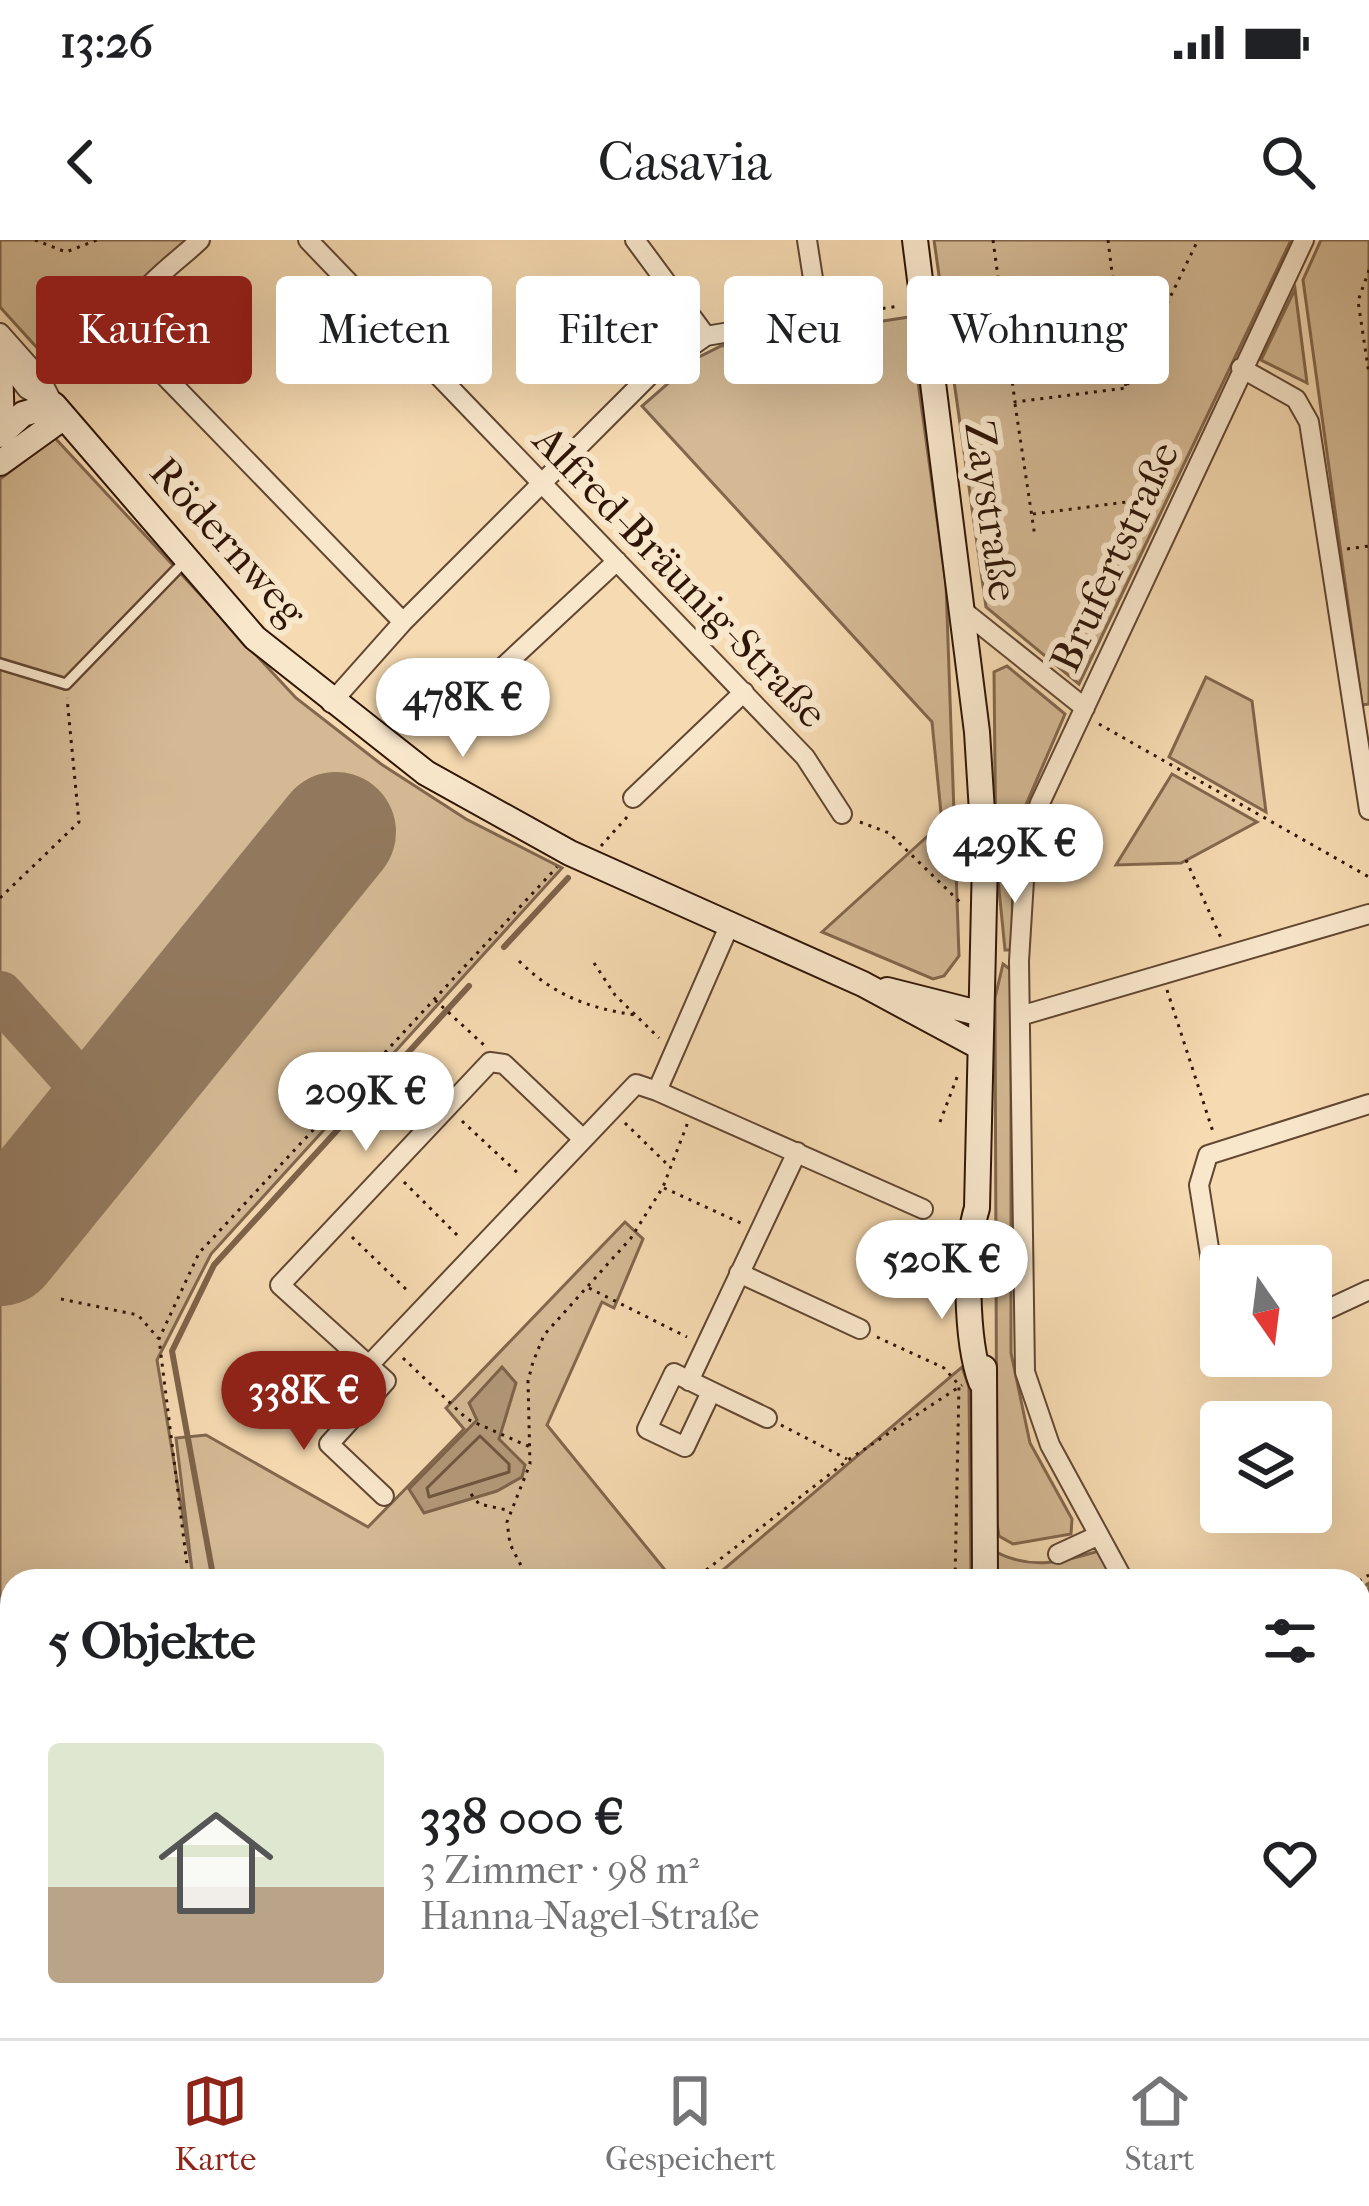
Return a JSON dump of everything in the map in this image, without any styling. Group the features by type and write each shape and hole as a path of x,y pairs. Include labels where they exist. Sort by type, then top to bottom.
{"street":[{"path":"200,240 130,308 124,317 126,336 403,622"},
{"name":"Alfred-Bräunig-Straße","path":"308,240 805,757 842,814"},
{"path":"635,240 706,336"},
{"path":"807,240 813,276"},
{"name":"Zaystraße","path":"915,240 920,276"},
{"name":"Brufertstraße","path":"1117,1569 1032,1404 1025,1372 1020,1016 1026,848 1040,803 1304,240"},
{"name":"Rödernweg","path":"0,333 40,378 59,411 255,638 331,703 426,773 579,857 863,985 978,1046"},
{"path":"331,703 403,622 650,376 706,336 724,333"},
{"path":"0,357 1,434"},
{"name":"Rödernweg","path":"0,357 27,389 59,411"},
{"path":"1241,368 1296,399 1309,422 1369,810"},
{"name":"Zaystraße","path":"934,384 966,613 985,860 977,1208 970,1249 974,1361 970,1383 984,1569"},
{"path":"1,434 23,415 59,411"},
{"path":"0,463 59,411"},
{"path":"484,696 489,680 617,561"},
{"name":"Brufertstraße","path":"966,613 1083,712"},
{"path":"633,798 744,692"},
{"name":"Zaystraße","path":"977,794 970,909 971,988 978,1013"},
{"path":"1020,1016 1369,914"},
{"path":"657,1091 730,924"},
{"name":"Rödernweg","path":"863,985 978,1013"},
{"path":"384,1496 329,1444 386,1382 280,1285 490,1062 504,1064 583,1139"},
{"path":"369,1365 636,1084 923,1208"},
{"path":"1208,1245 1199,1185 1203,1164 1218,1148 1369,1104"},
{"path":"688,1381 796,1151"},
{"path":"740,1273 860,1329"},
{"path":"1332,1307 1369,1290"},
{"path":"711,1391 685,1447 647,1429 674,1373 688,1381 711,1391 766,1418"},
{"path":"1058,1554 1097,1536"}],"lane":[{"path":"0,664 66,684 186,560"}],"path":[{"path":"35,240 66,252 97,240"},
{"path":"993,240 1035,537"},
{"path":"1108,240 1126,388"},
{"path":"1126,388 1198,240"},
{"path":"1369,270 1360,294 1369,374"},
{"path":"1360,294 1369,292"},
{"path":"1015,402 1126,388"},
{"path":"1031,514 1158,498"},
{"path":"0,898 79,822 66,684"},
{"path":"1083,712 1369,877"},
{"path":"188,1569 159,1339 199,1253 433,998 631,813 633,798"},
{"path":"842,814 889,833 950,897 970,909"},
{"path":"1186,860 1229,956"},
{"path":"519,961 548,988 574,1001 636,1016"},
{"path":"594,962 636,1016 673,1052"},
{"path":"1162,978 1180,1019 1218,1148"},
{"path":"433,998 504,1064"},
{"path":"940,1122 954,1078 978,1046"},
{"path":"448,1107 536,1190"},
{"path":"523,1569 510,1544 508,1511 526,1480 528,1381 533,1363 544,1335 616,1261 663,1187 694,1107"},
{"path":"612,1109 670,1168"},
{"path":"390,1168 475,1253"},
{"path":"663,1187 742,1223"},
{"path":"338,1224 424,1306"},
{"path":"589,1288 705,1346"},
{"path":"61,1299 138,1315 159,1339"},
{"path":"860,1329 970,1383"},
{"path":"389,1343 467,1419 530,1447"},
{"path":"707,1569 848,1460 970,1383"},
{"path":"956,1569 970,1383"},
{"path":"766,1418 848,1460"},
{"path":"472,1496 508,1511"}],"shaded area":[{"path":"0,240 187,240 149,276 36,276 36,347 0,307"},
{"path":"934,240 1291,240 1079,684 986,607 954,384 1169,384 1169,276 939,276"},
{"path":"1321,240 1369,240 1369,704 1362,705 1303,280"},
{"path":"1295,289 1307,383 1261,360"},
{"path":"907,317 907,384 918,384 946,584 959,956 944,976 933,979 822,932 942,823 932,722 642,406 667,384 700,384 700,356 724,346 724,384 883,384 883,321"},
{"path":"55,438 296,698 381,764 466,819 562,868 211,1254 157,1360 192,1569 0,1569 0,479"},
{"path":"1007,666 1065,714 1013,835 1012,950 1005,950 996,859 994,672"},
{"path":"1206,677 1252,701 1266,812 1169,757"},
{"path":"1172,774 1257,822 1181,863 1116,865"},
{"path":"1003,964 1011,970 1011,1353 1030,1443 1072,1519 1071,1534 1013,1544 999,1536 997,1524 995,998"},
{"path":"625,1222 643,1239 614,1308 602,1302 547,1425 664,1569 192,1569 176,1438 206,1435 368,1527 464,1429 446,1408"},
{"path":"962,1367 969,1387 971,1569 724,1569"},
{"path":"1102,1550 1112,1569 994,1569 994,1551 1034,1563"}],"water":[{"path":"502,1367 516,1383 499,1439 525,1465 522,1477 497,1491 424,1513 409,1489 477,1420 469,1403"}],"waterway":[{"path":"504,947 568,878"},
{"path":"212,1569 172,1351 214,1265 469,986"}],"taxiway":[{"path":"0,995 106,1113"}],"runway":[{"path":"0,1246 336,832"}]}
